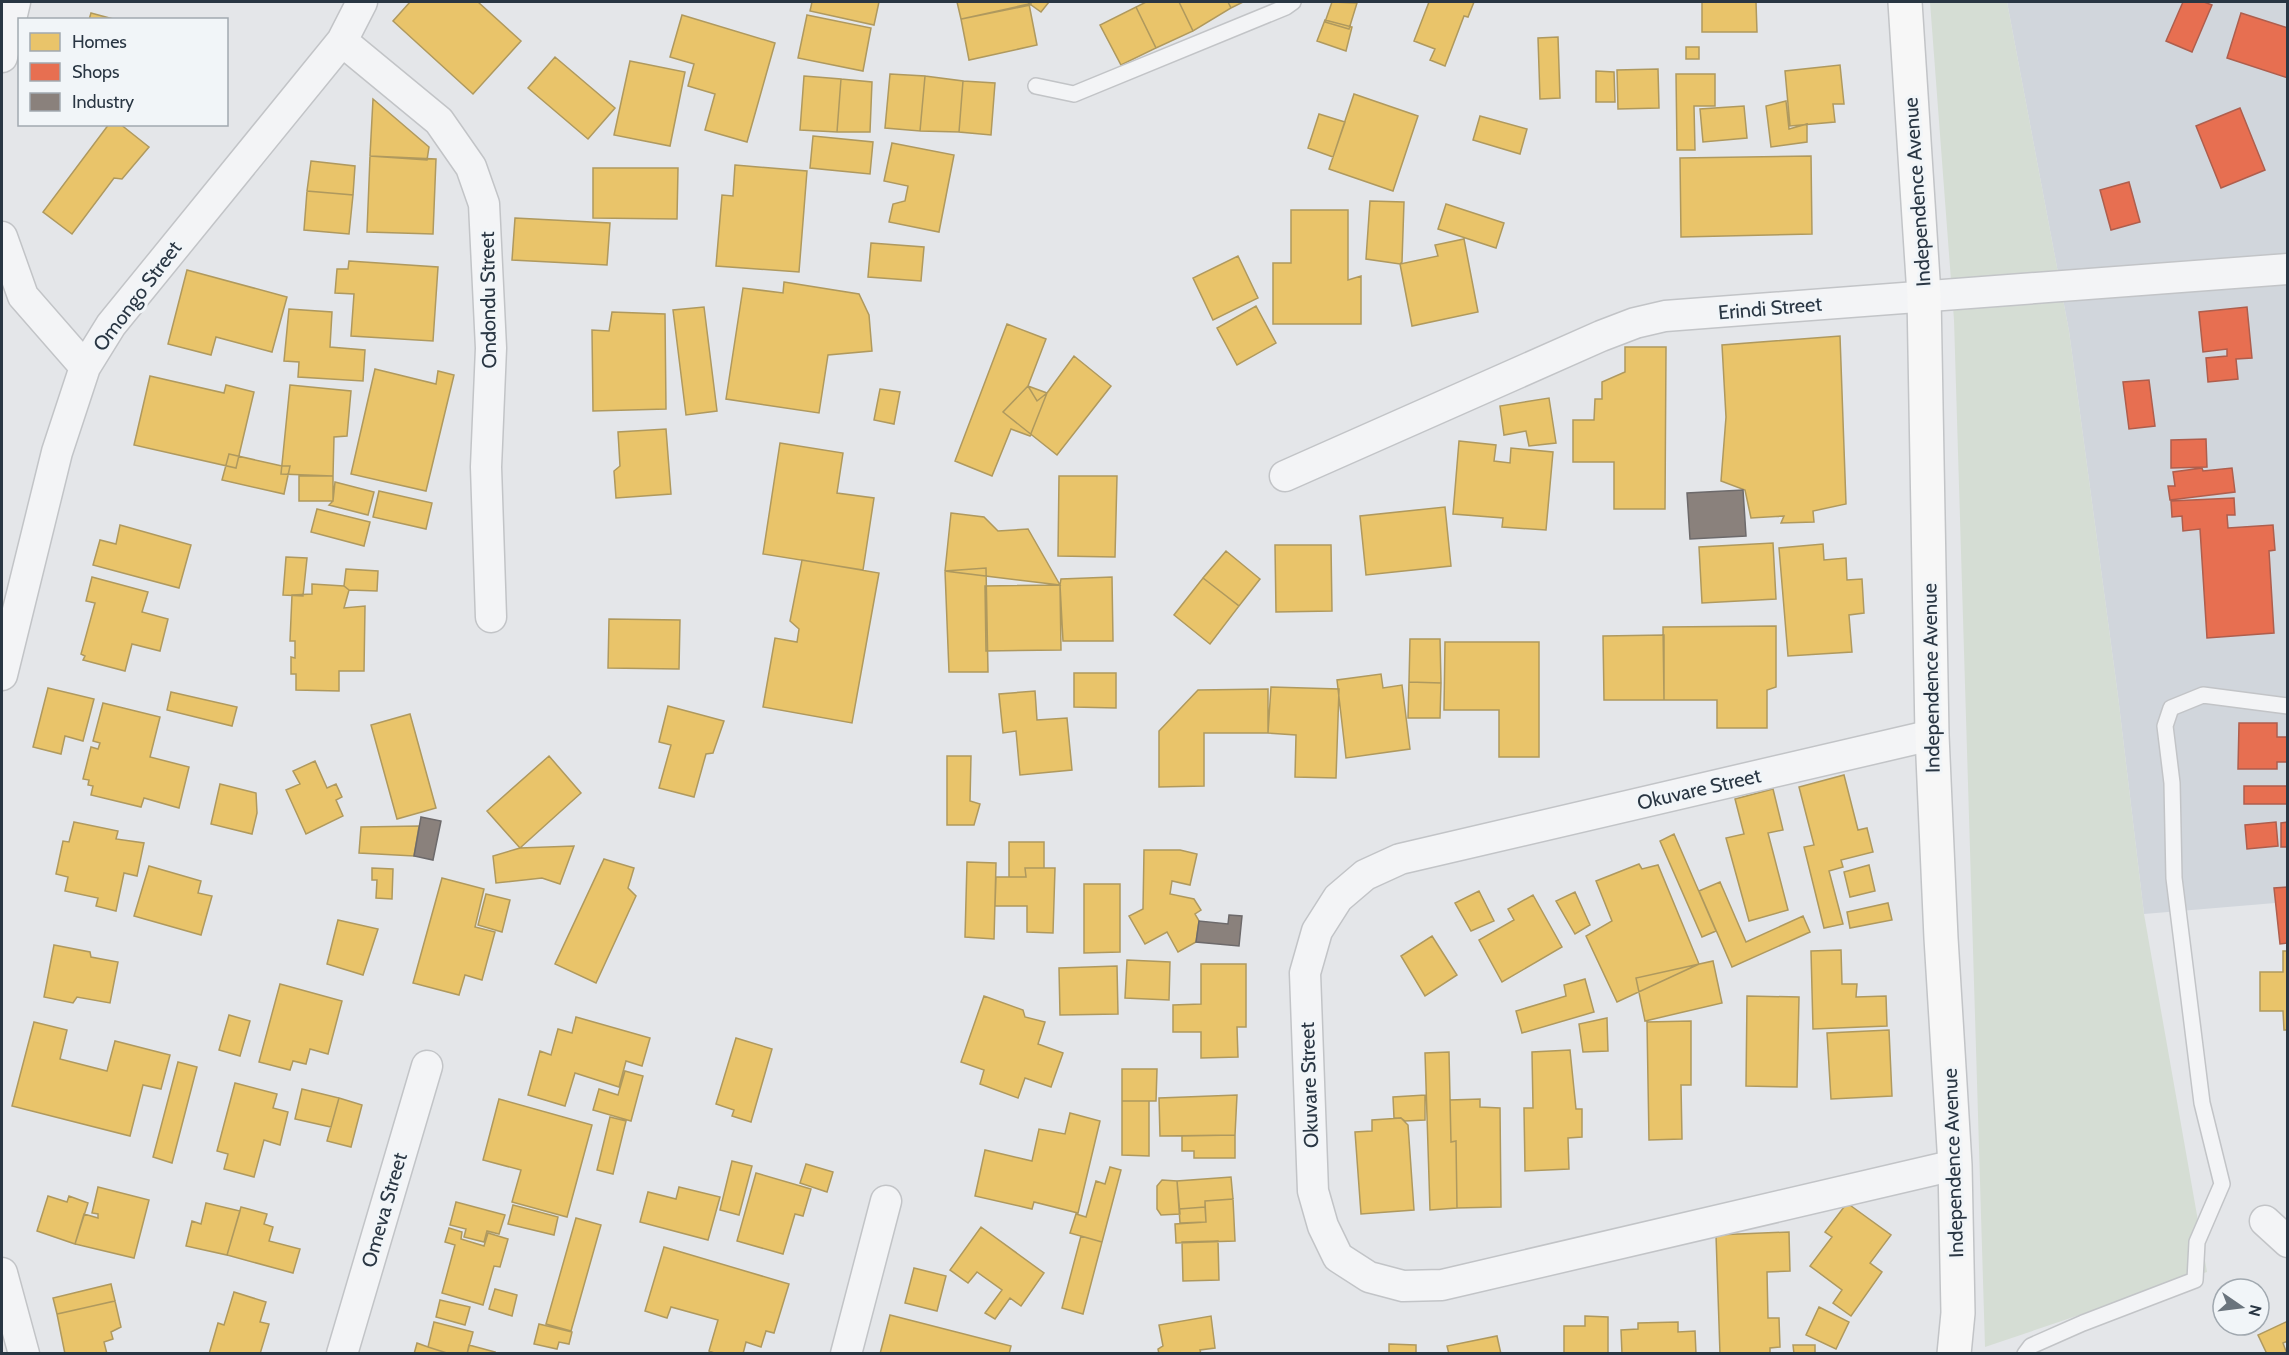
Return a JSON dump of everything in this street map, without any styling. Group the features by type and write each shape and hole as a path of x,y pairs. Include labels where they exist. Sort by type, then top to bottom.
{"main road":[{"name":"Independence Avenue","path":"1905,2 1924,295 1932,735 1941,938 1955,1165 1958,1313 1954,1353"}],"street":[{"path":"2,57 15,2"},
{"name":"Omongo Street","path":"2,675 57,452 85,367 111,325 342,41 362,2"},
{"name":"Ondondu Street","path":"342,41 439,121 471,167 484,204 491,348 486,467 491,617"},
{"path":"2,237 23,296 85,367"},
{"name":"Erindi Street","path":"1285,476 1635,323 1665,316 2288,269"},
{"name":"Okuvare Street","path":"1932,735 1401,859 1365,875 1338,898 1317,931 1305,973 1313,1191 1323,1226 1338,1257 1369,1277 1403,1286 1442,1285 1955,1165"},
{"name":"Omeva Street","path":"342,1353 427,1066"},
{"path":"846,1353 886,1201"},
{"path":"2265,1221 2288,1242"},
{"path":"2,1273 24,1353"}],"lane":[{"path":"1036,86 1074,94 1286,7 1293,2"},
{"path":"2025,1353 2031,1346 2083,1323 2195,1280 2197,1242 2222,1184 2202,1103 2174,878 2172,783 2166,726 2171,708 2203,695 2288,706"}],"shaded area":[{"path":"1930,2 2007,2 2069,331 2118,696 2144,914 2207,1272 1985,1347 1954,320"},
{"path":"2007,2 2287,2 2287,902 2144,914 2118,696 2069,331"}],"building: Homes":[{"path":"410,2 478,2 521,41 473,94 393,21"},
{"path":"812,2 879,2 874,25 810,11"},
{"path":"957,2 1031,2 1031,5 961,19"},
{"path":"1027,2 1049,2 1041,12"},
{"path":"1146,2 1179,2 1193,31 1156,48 1136,7"},
{"path":"1179,2 1228,2 1231,8 1193,31"},
{"path":"1228,2 1243,2 1231,8"},
{"path":"1332,2 1357,3 1349,29 1325,22"},
{"path":"1429,2 1474,2 1468,17 1464,16 1445,66 1430,60 1435,49 1414,41"},
{"path":"1702,2 1756,2 1757,32 1702,32"},
{"path":"1029,4 1037,45 969,60 961,19"},
{"path":"1136,7 1156,48 1121,65 1100,25"},
{"path":"91,13 110,18 90,18"},
{"path":"682,15 775,43 747,142 705,130 715,94 688,86 694,64 670,57"},
{"path":"807,15 871,28 863,71 798,58"},
{"path":"1325,20 1352,27 1346,51 1317,41"},
{"path":"1558,37 1560,98 1540,99 1538,38"},
{"path":"1686,47 1699,47 1699,59 1686,59"},
{"path":"555,57 615,108 588,139 528,88"},
{"path":"630,61 685,72 670,146 614,135"},
{"path":"1840,65 1844,104 1833,104 1835,122 1790,126 1785,71"},
{"path":"1658,69 1659,108 1618,109 1617,70"},
{"path":"1596,71 1614,72 1615,102 1596,102"},
{"path":"890,74 925,76 920,131 885,128"},
{"path":"1676,74 1715,74 1715,106 1694,106 1695,150 1677,150"},
{"path":"804,76 841,79 837,132 800,130"},
{"path":"925,76 963,81 959,132 920,131"},
{"path":"841,79 872,82 870,132 837,132"},
{"path":"963,81 995,83 991,135 959,132"},
{"path":"1354,94 1418,116 1393,191 1329,169"},
{"path":"373,99 429,147 427,160 370,156"},
{"path":"1786,101 1789,129 1807,124 1807,142 1771,147 1766,106"},
{"path":"1744,106 1747,138 1703,142 1700,109"},
{"path":"1319,114 1345,122 1333,157 1308,148"},
{"path":"1480,116 1527,129 1520,154 1473,140"},
{"path":"108,126 123,126 149,147 122,179 114,178 72,234 43,212"},
{"path":"813,136 873,142 870,174 810,168"},
{"path":"892,143 954,155 939,232 889,222 893,204 905,201 908,186 884,181"},
{"path":"370,156 436,159 433,234 367,232"},
{"path":"1811,156 1812,234 1681,237 1680,158"},
{"path":"311,161 355,166 353,195 307,191"},
{"path":"735,165 807,171 799,272 716,266 722,195 733,196"},
{"path":"593,168 678,168 677,219 593,218"},
{"path":"307,191 353,195 349,234 304,230"},
{"path":"1370,201 1404,202 1402,262 1400,264 1366,259"},
{"path":"1446,204 1504,223 1496,248 1438,229"},
{"path":"1291,210 1348,210 1348,280 1361,276 1361,324 1273,324 1273,263 1291,263"},
{"path":"515,218 610,223 607,265 512,260"},
{"path":"1464,239 1478,312 1412,326 1400,264 1438,256 1435,245"},
{"path":"871,243 924,247 921,281 868,277"},
{"path":"1238,256 1258,298 1213,320 1193,278"},
{"path":"349,261 438,267 433,341 351,336 354,294 335,293 337,269 348,269"},
{"path":"187,270 287,297 272,352 216,337 211,355 168,344"},
{"path":"784,282 859,294 869,315 872,351 828,355 819,413 726,399 743,288 783,293"},
{"path":"1256,306 1276,343 1237,365 1217,328"},
{"path":"704,307 717,411 686,415 673,310"},
{"path":"289,309 332,312 330,347 365,350 363,381 298,377 299,362 284,361"},
{"path":"612,312 665,314 666,409 593,411 592,330 609,331"},
{"path":"1007,324 1046,339 1028,386 1047,393 1030,436 1011,429 992,476 955,461"},
{"path":"1840,336 1846,504 1813,511 1814,522 1781,523 1784,516 1751,518 1745,490 1721,481 1726,417 1722,345"},
{"path":"1625,347 1666,347 1665,509 1614,509 1614,462 1573,462 1573,420 1594,420 1595,399 1602,399 1602,382 1625,372"},
{"path":"1074,356 1111,386 1057,455 1003,412 1028,386 1037,401 1047,393"},
{"path":"375,369 436,384 438,371 454,375 426,491 351,474"},
{"path":"150,376 224,393 226,385 254,392 236,468 134,445"},
{"path":"290,385 351,391 347,436 334,437 333,476 281,474"},
{"path":"880,389 900,392 894,424 874,420"},
{"path":"1549,398 1556,443 1529,446 1526,431 1504,435 1500,406"},
{"path":"666,429 671,494 616,498 614,471 620,466 618,432"},
{"path":"1459,441 1496,445 1494,461 1510,463 1511,448 1553,452 1546,530 1502,527 1503,518 1453,514"},
{"path":"780,443 843,453 837,493 874,498 863,570 763,554"},
{"path":"229,454 290,466 284,494 222,480"},
{"path":"299,476 333,476 333,501 299,501"},
{"path":"1059,476 1117,476 1115,557 1058,556"},
{"path":"335,482 374,492 368,515 329,505 333,501"},
{"path":"379,491 432,503 426,529 373,517"},
{"path":"1445,507 1451,566 1366,575 1360,516"},
{"path":"317,509 370,522 364,546 311,532"},
{"path":"951,513 984,517 998,531 1028,529 1060,585 945,571"},
{"path":"120,525 191,545 179,588 93,565 100,540 116,544"},
{"path":"1773,543 1776,599 1702,603 1699,547"},
{"path":"1823,544 1824,560 1846,558 1847,580 1862,579 1864,613 1849,615 1852,652 1788,656 1779,548"},
{"path":"1275,545 1331,545 1332,611 1276,612"},
{"path":"1226,551 1260,579 1239,606 1203,578"},
{"path":"286,557 307,558 303,596 283,595"},
{"path":"802,560 879,573 852,723 763,707 775,638 797,642 799,629 790,621"},
{"path":"986,568 988,672 949,672 945,571"},
{"path":"346,569 378,571 377,591 349,590 344,586"},
{"path":"92,577 148,592 142,612 168,619 160,651 132,644 125,671 83,660 85,656 81,654 95,603 86,601"},
{"path":"1112,577 1113,641 1063,641 1061,579"},
{"path":"1203,578 1239,606 1210,644 1174,615"},
{"path":"312,584 344,586 349,590 344,608 365,606 364,671 339,671 339,691 296,690 296,674 291,674 291,657 295,658 295,641 290,641 292,595 312,594"},
{"path":"1060,585 1061,650 986,651 985,586"},
{"path":"609,619 680,620 679,669 608,668"},
{"path":"1776,626 1776,687 1767,690 1767,728 1717,728 1717,700 1664,700 1663,627"},
{"path":"1664,635 1664,700 1604,700 1603,636"},
{"path":"1410,639 1440,639 1441,683 1409,682"},
{"path":"1445,642 1539,642 1539,757 1499,757 1499,710 1444,710"},
{"path":"1074,673 1116,673 1116,708 1074,707"},
{"path":"1381,674 1383,688 1402,685 1410,749 1346,758 1337,680"},
{"path":"1409,682 1441,683 1440,718 1408,718"},
{"path":"1271,687 1339,689 1336,778 1295,777 1296,735 1268,733"},
{"path":"48,688 94,699 83,741 65,736 61,754 33,747"},
{"path":"1268,689 1268,733 1204,733 1204,786 1159,787 1159,731 1198,690"},
{"path":"1035,691 1037,720 1067,718 1072,770 1020,775 1016,731 1003,733 999,694"},
{"path":"171,692 237,707 232,726 167,710"},
{"path":"103,703 160,717 150,757 189,767 179,808 144,798 141,807 91,795 93,786 88,785 89,780 83,779 91,747 98,749 100,743 93,741"},
{"path":"668,706 724,721 713,753 706,754 694,797 659,788 671,745 659,742"},
{"path":"410,714 436,808 397,819 371,725"},
{"path":"549,756 581,793 520,848 487,811"},
{"path":"947,756 971,756 970,801 980,804 974,825 947,825"},
{"path":"315,761 327,788 336,784 342,797 336,800 343,816 306,834 286,790 300,784 293,771"},
{"path":"1844,775 1858,830 1867,828 1873,852 1841,860 1843,867 1829,871 1843,924 1824,928 1804,847 1814,845 1799,787"},
{"path":"220,784 256,793 257,813 252,834 211,824"},
{"path":"1773,789 1783,830 1768,833 1788,910 1749,921 1726,838 1744,834 1735,799"},
{"path":"74,822 118,831 116,839 144,843 137,876 124,873 116,911 96,906 98,898 65,891 68,877 56,874 63,841 69,842"},
{"path":"419,826 414,856 359,853 361,827"},
{"path":"1674,834 1716,931 1702,937 1660,841"},
{"path":"1009,842 1044,842 1044,868 1025,868 1026,877 1009,877"},
{"path":"574,846 560,884 542,878 496,883 493,856 520,848"},
{"path":"1144,850 1180,850 1197,854 1190,885 1172,881 1170,894 1194,899 1201,910 1195,914 1199,921 1196,942 1178,952 1167,932 1145,944 1129,916 1143,909"},
{"path":"604,859 634,868 628,888 636,896 596,983 555,964"},
{"path":"967,862 996,863 994,939 965,937"},
{"path":"1639,864 1642,869 1658,865 1699,964 1617,1002 1586,936 1612,921 1596,881"},
{"path":"1869,865 1875,891 1850,897 1844,872"},
{"path":"149,866 201,881 198,893 212,896 201,935 134,916"},
{"path":"372,868 393,869 392,899 376,898 377,880 372,880"},
{"path":"1025,868 1055,868 1053,933 1027,932 1027,906 995,906 996,877 1026,877"},
{"path":"442,878 484,889 475,927 495,932 482,980 465,975 459,995 413,983"},
{"path":"1720,882 1746,942 1803,916 1810,932 1732,967 1699,891"},
{"path":"1084,884 1120,884 1120,952 1084,953"},
{"path":"1479,891 1494,921 1471,931 1455,903"},
{"path":"1575,892 1590,925 1575,934 1556,901"},
{"path":"486,894 510,900 502,932 478,925"},
{"path":"1533,895 1562,947 1502,982 1479,940 1514,920 1508,909"},
{"path":"1888,903 1892,920 1850,928 1847,912"},
{"path":"338,920 378,929 363,975 327,964"},
{"path":"1432,936 1457,975 1425,996 1401,956"},
{"path":"54,945 90,952 91,957 118,962 110,1003 77,997 73,1003 44,997"},
{"path":"1841,950 1842,984 1857,984 1856,997 1886,996 1887,1026 1813,1029 1811,951"},
{"path":"2283,951 2288,951 2288,1030 2284,1030 2283,1011 2260,1011 2260,972 2283,972"},
{"path":"1127,960 1170,962 1169,1000 1125,998"},
{"path":"1713,961 1722,1003 1645,1021 1636,978"},
{"path":"1201,964 1246,964 1246,1027 1237,1027 1238,1057 1201,1058 1201,1032 1173,1032 1173,1005 1201,1004"},
{"path":"1117,966 1118,1014 1060,1015 1059,968"},
{"path":"1585,979 1594,1012 1522,1033 1516,1011 1566,996 1564,985"},
{"path":"280,984 342,1001 328,1054 310,1049 306,1064 293,1061 290,1070 259,1062"},
{"path":"984,996 1023,1010 1025,1017 1045,1022 1038,1044 1063,1053 1051,1087 1025,1078 1018,1098 980,1084 984,1070 961,1062"},
{"path":"1747,996 1799,997 1797,1087 1746,1086"},
{"path":"229,1015 250,1021 240,1056 219,1050"},
{"path":"576,1017 650,1038 642,1066 626,1061 619,1087 575,1073 565,1106 528,1095 540,1051 551,1055 558,1029 572,1033"},
{"path":"1607,1018 1608,1051 1583,1052 1579,1024"},
{"path":"1691,1021 1691,1085 1681,1085 1682,1139 1649,1140 1647,1022"},
{"path":"34,1022 67,1030 60,1059 107,1071 115,1041 170,1055 161,1089 143,1085 130,1136 12,1106"},
{"path":"1889,1030 1892,1096 1831,1099 1827,1033"},
{"path":"736,1038 772,1049 751,1122 732,1116 734,1110 716,1104"},
{"path":"1570,1050 1576,1109 1582,1109 1582,1137 1568,1138 1569,1169 1525,1171 1524,1108 1533,1108 1532,1052"},
{"path":"1449,1052 1451,1142 1456,1141 1457,1208 1430,1210 1425,1053"},
{"path":"178,1062 197,1067 172,1163 153,1157"},
{"path":"1122,1069 1157,1069 1156,1101 1122,1101"},
{"path":"625,1071 643,1076 631,1121 593,1110 599,1089 618,1095"},
{"path":"235,1083 277,1094 273,1108 288,1112 280,1145 264,1140 254,1177 224,1169 228,1154 217,1151"},
{"path":"302,1089 339,1098 331,1127 295,1119"},
{"path":"1237,1095 1235,1135 1160,1136 1159,1098"},
{"path":"1425,1095 1425,1120 1405,1121 1401,1118 1394,1118 1393,1097"},
{"path":"339,1098 362,1105 351,1147 327,1141"},
{"path":"499,1099 592,1125 567,1217 512,1202 521,1170 483,1160"},
{"path":"1480,1099 1480,1107 1500,1108 1501,1207 1457,1208 1456,1141 1451,1142 1450,1100"},
{"path":"1122,1101 1149,1101 1149,1156 1122,1155"},
{"path":"1070,1113 1100,1121 1078,1213 1034,1202 1032,1209 975,1196 985,1150 1032,1161 1039,1129 1065,1134"},
{"path":"610,1117 626,1121 613,1174 597,1170"},
{"path":"1401,1118 1408,1125 1414,1210 1361,1214 1355,1132 1372,1131 1372,1120"},
{"path":"1235,1135 1235,1158 1194,1158 1194,1151 1182,1151 1182,1136"},
{"path":"732,1161 752,1166 739,1215 720,1210"},
{"path":"806,1164 833,1172 827,1192 800,1183"},
{"path":"1110,1167 1121,1170 1102,1242 1070,1233 1076,1214 1086,1217 1096,1181 1105,1184"},
{"path":"756,1173 811,1189 803,1216 795,1214 783,1254 737,1241"},
{"path":"1231,1177 1233,1199 1205,1201 1205,1207 1179,1209 1177,1181"},
{"path":"1162,1180 1177,1181 1180,1214 1161,1215 1157,1209 1157,1186"},
{"path":"98,1187 149,1200 134,1258 75,1244 84,1214 98,1218 98,1214 92,1213"},
{"path":"679,1187 720,1197 708,1240 640,1222 648,1192 676,1199"},
{"path":"48,1196 67,1202 69,1196 88,1203 75,1244 37,1231"},
{"path":"1233,1199 1235,1241 1176,1243 1175,1224 1206,1222 1205,1201"},
{"path":"456,1202 505,1215 499,1234 487,1231 484,1242 464,1237 466,1229 450,1225"},
{"path":"206,1203 240,1211 227,1255 186,1246 192,1221 201,1224"},
{"path":"1847,1203 1891,1235 1870,1263 1882,1272 1851,1316 1833,1303 1842,1290 1810,1266 1832,1237 1825,1232"},
{"path":"513,1205 558,1217 554,1235 508,1224"},
{"path":"241,1207 267,1214 264,1224 273,1227 269,1241 300,1249 293,1273 227,1255"},
{"path":"1205,1207 1206,1222 1180,1223 1179,1209"},
{"path":"576,1218 601,1225 571,1331 546,1324"},
{"path":"981,1227 1044,1273 1021,1306 1010,1298 995,1319 985,1313 1002,1290 977,1272 968,1283 950,1270"},
{"path":"449,1228 462,1232 461,1239 484,1246 488,1233 508,1239 500,1267 494,1266 483,1305 442,1293 455,1245 445,1242"},
{"path":"1789,1232 1790,1271 1767,1272 1768,1318 1779,1318 1780,1347 1770,1348 1770,1354 1720,1354 1716,1235"},
{"path":"1081,1236 1102,1242 1083,1314 1062,1308"},
{"path":"1218,1241 1219,1280 1183,1281 1182,1242"},
{"path":"664,1247 789,1284 774,1333 766,1331 761,1347 746,1342 743,1354 717,1354 709,1351 718,1320 671,1307 667,1318 645,1311"},
{"path":"914,1268 946,1276 937,1311 905,1303"},
{"path":"111,1284 115,1301 57,1314 53,1298"},
{"path":"495,1289 517,1295 512,1316 489,1309"},
{"path":"234,1292 266,1302 260,1322 269,1324 260,1354 209,1354 218,1323 224,1325"},
{"path":"440,1300 470,1307 465,1325 436,1317"},
{"path":"115,1301 121,1327 111,1332 113,1339 104,1342 107,1354 65,1354 57,1314"},
{"path":"1819,1307 1849,1322 1836,1349 1806,1335"},
{"path":"890,1315 1011,1346 1009,1354 880,1354"},
{"path":"1211,1316 1215,1348 1200,1350 1201,1354 1159,1354 1158,1349 1163,1346 1159,1325"},
{"path":"1585,1316 1608,1317 1608,1354 1564,1354 1564,1326 1585,1326"},
{"path":"2288,1321 2288,1341 2283,1343 2287,1354 2267,1354 2259,1337 2271,1337 2271,1329"},
{"path":"434,1322 473,1332 467,1354 450,1354 428,1347"},
{"path":"1678,1322 1678,1332 1695,1331 1696,1354 1622,1354 1621,1330 1638,1329 1638,1323"},
{"path":"539,1324 572,1332 569,1344 559,1342 557,1349 534,1344"},
{"path":"1497,1336 1501,1354 1449,1354 1447,1346"},
{"path":"417,1343 428,1347 450,1354 414,1354"},
{"path":"1389,1344 1416,1345 1416,1354 1389,1354"},
{"path":"469,1345 495,1352 494,1354 467,1354"},
{"path":"1793,1345 1815,1345 1815,1354 1794,1354"}],"building: Shops":[{"path":"2183,2 2204,2 2212,5 2192,52 2166,41"},
{"path":"2241,13 2288,28 2288,78 2227,58"},
{"path":"2240,108 2265,170 2221,188 2196,126"},
{"path":"2129,182 2140,222 2111,230 2100,190"},
{"path":"2247,307 2252,358 2236,359 2238,379 2208,382 2206,358 2227,356 2227,349 2203,352 2199,312"},
{"path":"2149,380 2155,426 2129,429 2123,382"},
{"path":"2206,439 2207,467 2171,468 2171,440"},
{"path":"2202,468 2203,471 2232,468 2235,492 2170,500 2168,486 2175,486 2173,472"},
{"path":"2234,498 2235,515 2227,515 2228,528 2273,525 2275,550 2269,551 2274,633 2207,638 2200,529 2183,531 2182,516 2172,517 2171,501"},
{"path":"2239,723 2277,723 2277,737 2288,737 2288,762 2277,762 2277,769 2238,769"},
{"path":"2244,786 2288,786 2288,804 2244,804"},
{"path":"2276,822 2278,846 2247,849 2245,825"},
{"path":"2288,822 2288,847 2281,847 2281,823"},
{"path":"2288,887 2288,943 2280,944 2274,888"}],"building: Industry":[{"path":"1743,490 1746,536 1690,539 1687,493"},
{"path":"421,817 441,821 433,860 414,856"},
{"path":"1229,915 1242,916 1239,946 1196,942 1199,921 1228,924"}]}
